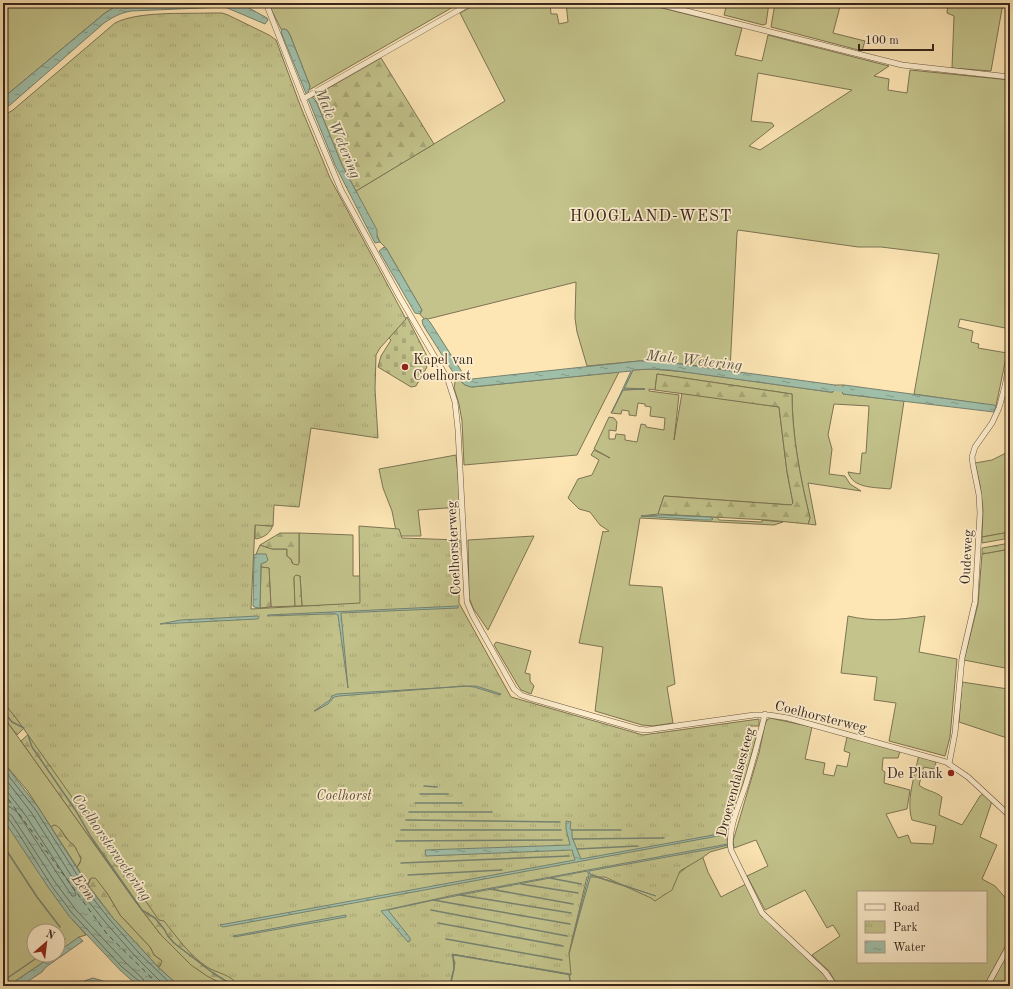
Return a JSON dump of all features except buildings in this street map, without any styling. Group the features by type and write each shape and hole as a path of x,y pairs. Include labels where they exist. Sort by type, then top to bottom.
{"street":[{"name":"Coelhorsterweg","path":"266,3 342,190 452,390 458,430 467,602 473,616 511,685 521,695 638,729 647,730 748,715 765,714 788,718 949,764 974,781 1010,816"},
{"path":"304,99 471,3"},
{"path":"655,3 902,65 1010,77"},
{"name":"Oudeweg","path":"949,764 955,733 962,658 975,602 980,513 978,488 973,465 973,453 975,447 992,423 999,408 1010,359"},
{"name":"Droevendalsesteeg","path":"765,714 752,764 732,829 730,842 731,850 762,913 825,972 835,986"},
{"path":"987,986 1010,944"}],"green space":[{"path":"3,3 126,3 119,4 105,13 3,98"},
{"path":"268,3 460,3 309,90 310,86 290,35 287,30 284,29 282,31"},
{"path":"478,3 550,3 551,14 557,14 559,24 568,22 566,3 642,3 742,28 735,55 762,61 768,35 889,66 874,76 889,79 888,90 907,93 910,70 1010,80 1010,329 960,319 958,327 973,331 971,342 979,344 978,348 1007,353 996,406 914,394 939,254 881,247 858,247 738,230 730,370 658,361 639,361 587,366 577,332 575,318 576,282 424,319 420,314 422,310 386,248 380,242 356,191 505,101 460,13","holes":["758,73 852,90 760,150 749,146 774,126 772,123 751,121"]},
{"path":"727,3 769,3 766,24 763,25 724,15"},
{"path":"775,3 841,3 833,33 865,41 862,51 771,27"},
{"path":"948,3 1003,3 991,71 952,68 954,16 947,13"},
{"name":"Coelhorst","path":"175,13 222,13 269,35 276,40 300,105 330,178 406,319 380,348 376,355 375,389 378,438 311,428 299,507 274,505 273,526 255,525 251,609 360,603 359,526 399,529 402,538 460,540 459,603 511,697 643,735 759,719 759,726 750,726 750,730 758,731 746,775 728,830 728,847 710,852 680,871 672,890 655,901 605,877 587,877 569,953 571,975 452,954 455,963 450,986 237,986 232,979 207,967 195,957 164,921 159,920 16,718 3,702 3,116 13,110 115,23 125,19 148,15"},
{"path":"381,58 434,144 356,191 342,165 316,101 311,98"},
{"path":"407,317 427,356 423,362 427,367 416,386 411,387 378,367 381,356 391,340 389,338"},
{"path":"651,369 686,372 830,392 833,392 835,385 844,385 843,394 904,401 890,489 865,486 855,482 848,472 860,474 862,453 866,453 869,406 834,404 828,435 832,449 829,474 845,476 850,484 861,491 808,483 816,525 808,524 810,518 797,456 793,425 792,394 657,374 655,390 649,389 649,391 679,395 674,440 682,393 779,407 787,472 793,503 791,505 664,496 658,514 641,516 717,517 719,520 762,522 762,520 783,522 774,525 640,518 629,585 662,587 675,684 667,687 673,723 653,726 642,725 595,711 603,647 579,643 603,531 609,531 600,525 590,512 579,509 568,498 578,479 592,475 599,460 591,455 594,450 610,458 594,449 609,417 614,418 617,422 616,431 609,430 609,439 615,439 616,434 625,435 625,440 637,442 641,424 646,425 646,427 664,430 665,418 650,416 651,407 645,406 645,404 638,403 636,416 629,415 629,411 622,410 621,414 611,413 623,390 645,389 624,388 633,370"},
{"path":"619,372 577,455 464,465 462,421 454,388 456,377 465,385 472,387"},
{"path":"657,374 792,394 793,425 797,456 810,518 808,524 767,520 658,514 664,496 791,505 793,503 787,472 779,407 655,390"},
{"path":"1010,452 1010,532 982,537 983,510 980,485 975,463 992,460"},
{"path":"456,455 461,507 418,510 421,536 397,536 392,511 383,488 379,469"},
{"path":"255,524 273,524 271,530 267,534 256,539"},
{"path":"1010,532 1010,538 982,543 982,537"},
{"path":"280,533 299,533 298,565 293,564 291,559 287,556 287,549 272,549 260,545"},
{"path":"299,533 353,535 353,576 362,576 362,604 302,606 300,576 294,577 295,606 271,607 269,568 261,567 261,563 266,562 256,554 260,545 272,549 287,549 287,556 291,559 292,563 299,563"},
{"path":"534,536 488,630 473,608 469,597 468,540"},
{"path":"1010,543 1010,549 982,554 982,548"},
{"path":"1010,549 1010,669 964,660 978,604 982,554"},
{"path":"261,567 269,568 271,607 260,608"},
{"path":"296,575 300,576 302,606 295,606 294,577"},
{"path":"848,616 886,620 925,616 919,652 957,659 950,737 945,756 889,741 896,703 874,700 877,677 841,673"},
{"path":"496,642 531,651 525,673 530,674 530,681 534,686 531,694 521,690 494,645"},
{"path":"1010,677 1010,739 959,722 962,682 1008,689"},
{"path":"3,686 31,721 17,735 3,716"},
{"path":"3,716 161,935 197,969 226,986 191,986 188,982 183,982 179,986 158,967 160,966 161,960 154,955 150,947 120,915 107,893 90,879 88,885 77,867 80,863 81,857 76,848 61,830 54,825 51,827 27,790 3,762"},
{"path":"770,718 812,727 805,759 825,763 823,774 834,776 837,765 847,767 850,753 844,751 847,737 900,751 898,758 883,758 882,770 885,772 884,783 910,790 907,809 886,814 898,838 908,835 911,843 933,844 936,826 912,820 910,813 910,798 919,756 936,762 934,769 924,767 919,785 942,797 939,815 962,825 980,796 983,794 992,801 980,837 997,845 982,879 995,886 1010,903 1010,938 984,986 875,986 873,981 861,986 838,986 829,971 812,955 840,936 833,925 827,928 805,890 765,910 747,876 768,866 756,840 734,848 733,841 759,753 765,724"},
{"path":"35,728 191,952 253,986 226,986 207,976 191,965 161,935 21,741"},
{"path":"3,819 63,907 86,935 79,937 66,946 66,923 26,923 26,963 42,963 8,986 3,986"},
{"path":"54,825 60,829 65,837 74,845 81,860 77,867 51,827"},
{"path":"702,855 708,872 721,897 746,884 761,915 824,972 832,986 253,986 234,937 569,954 590,875 658,897 678,874"},
{"path":"91,878 95,878 97,880 107,893 120,915 150,947 154,955 162,961 160,966 158,967 113,918 88,885"},
{"path":"1010,949 1010,986 990,986"}],"water":[{"path":"240,3 268,20 265,24 225,7 131,11 123,13 104,23 10,105 3,109 3,98 105,13 119,4"},
{"path":"282,29 287,30 290,35 310,86 308,93 316,101 342,165 377,230 377,237 380,242 375,243 335,165 281,32"},
{"path":"384,247 422,310 420,314 415,313 379,251"},
{"path":"426,318 462,372 466,377 472,379 639,361 658,361 835,385 835,389 833,392 830,392 670,370 633,370 624,389 645,389 623,390 612,412 631,371 471,387 465,385 456,377 423,325 422,320"},
{"path":"844,385 996,406 994,412 843,394 841,389"},
{"path":"662,515 710,517 713,519 704,520 641,516"},
{"path":"266,554 268,560 261,564 260,608 253,606 254,555"},
{"path":"458,606 458,608 341,613 348,688 338,615 267,616 268,615"},
{"path":"258,616 259,618 257,619 160,624 181,620"},
{"path":"466,686 476,686 501,694 500,695"},
{"path":"446,687 339,696 334,697 328,704 314,711 330,700 332,696 337,694"},
{"name":"Eem","path":"3,762 38,807 91,890 113,918 158,967 179,986 138,986 120,970 69,916 3,819"},
{"path":"566,821 571,822 570,829 572,830 572,837 581,859 730,832 729,834 223,927 220,925 575,860 572,850 426,856 425,850 570,845 566,829"},
{"path":"728,844 711,849 589,871 590,874 656,896 591,875 572,940 589,875 587,871 388,910 410,938 410,941 408,942 381,911 459,894"},
{"path":"346,915 346,917 233,936"},
{"path":"79,937 83,941 66,953 66,946"},
{"path":"42,963 52,963 42,972 21,986 8,986"},
{"path":"93,978 103,981 109,986 79,986 84,981"}],"waterway":[{"name":"Male Wetering","path":"830,388 848,390"},
{"name":"Coelhorsterwetering","path":"3,711 12,722 24,728"},
{"name":"Coelhorsterwetering","path":"28,735 32,747 76,811 91,837 142,910 155,918 174,943 213,973 234,986"},
{"path":"424,786 437,787"},
{"path":"420,794 448,794"},
{"path":"415,803 462,803"},
{"path":"409,812 492,812"},
{"path":"406,820 560,822"},
{"path":"401,830 561,830"},
{"path":"572,830 621,830"},
{"path":"573,839 664,838"},
{"path":"396,841 562,840"},
{"path":"3,845 37,897 57,923"},
{"path":"577,849 638,846"},
{"path":"401,863 569,856"},
{"path":"408,875 502,870"},
{"path":"550,878 581,884"},
{"path":"521,884 578,893"},
{"path":"490,889 573,904"},
{"path":"460,895 571,913"},
{"path":"433,900 570,924"},
{"path":"431,910 567,936"},
{"path":"438,923 563,946"},
{"path":"446,939 562,960"},
{"path":"450,986 454,969 453,956 455,955 569,974 571,986"},
{"path":"3,981 29,963"}],"ferry route":[{"path":"3,792 107,934 160,986"}],"place":[{"name":"Kapel van Coelhorst","path":"405,367"},
{"name":"De Plank","path":"951,773"}],"district":[{"name":"HOOGLAND-WEST","path":"651,215"}]}
